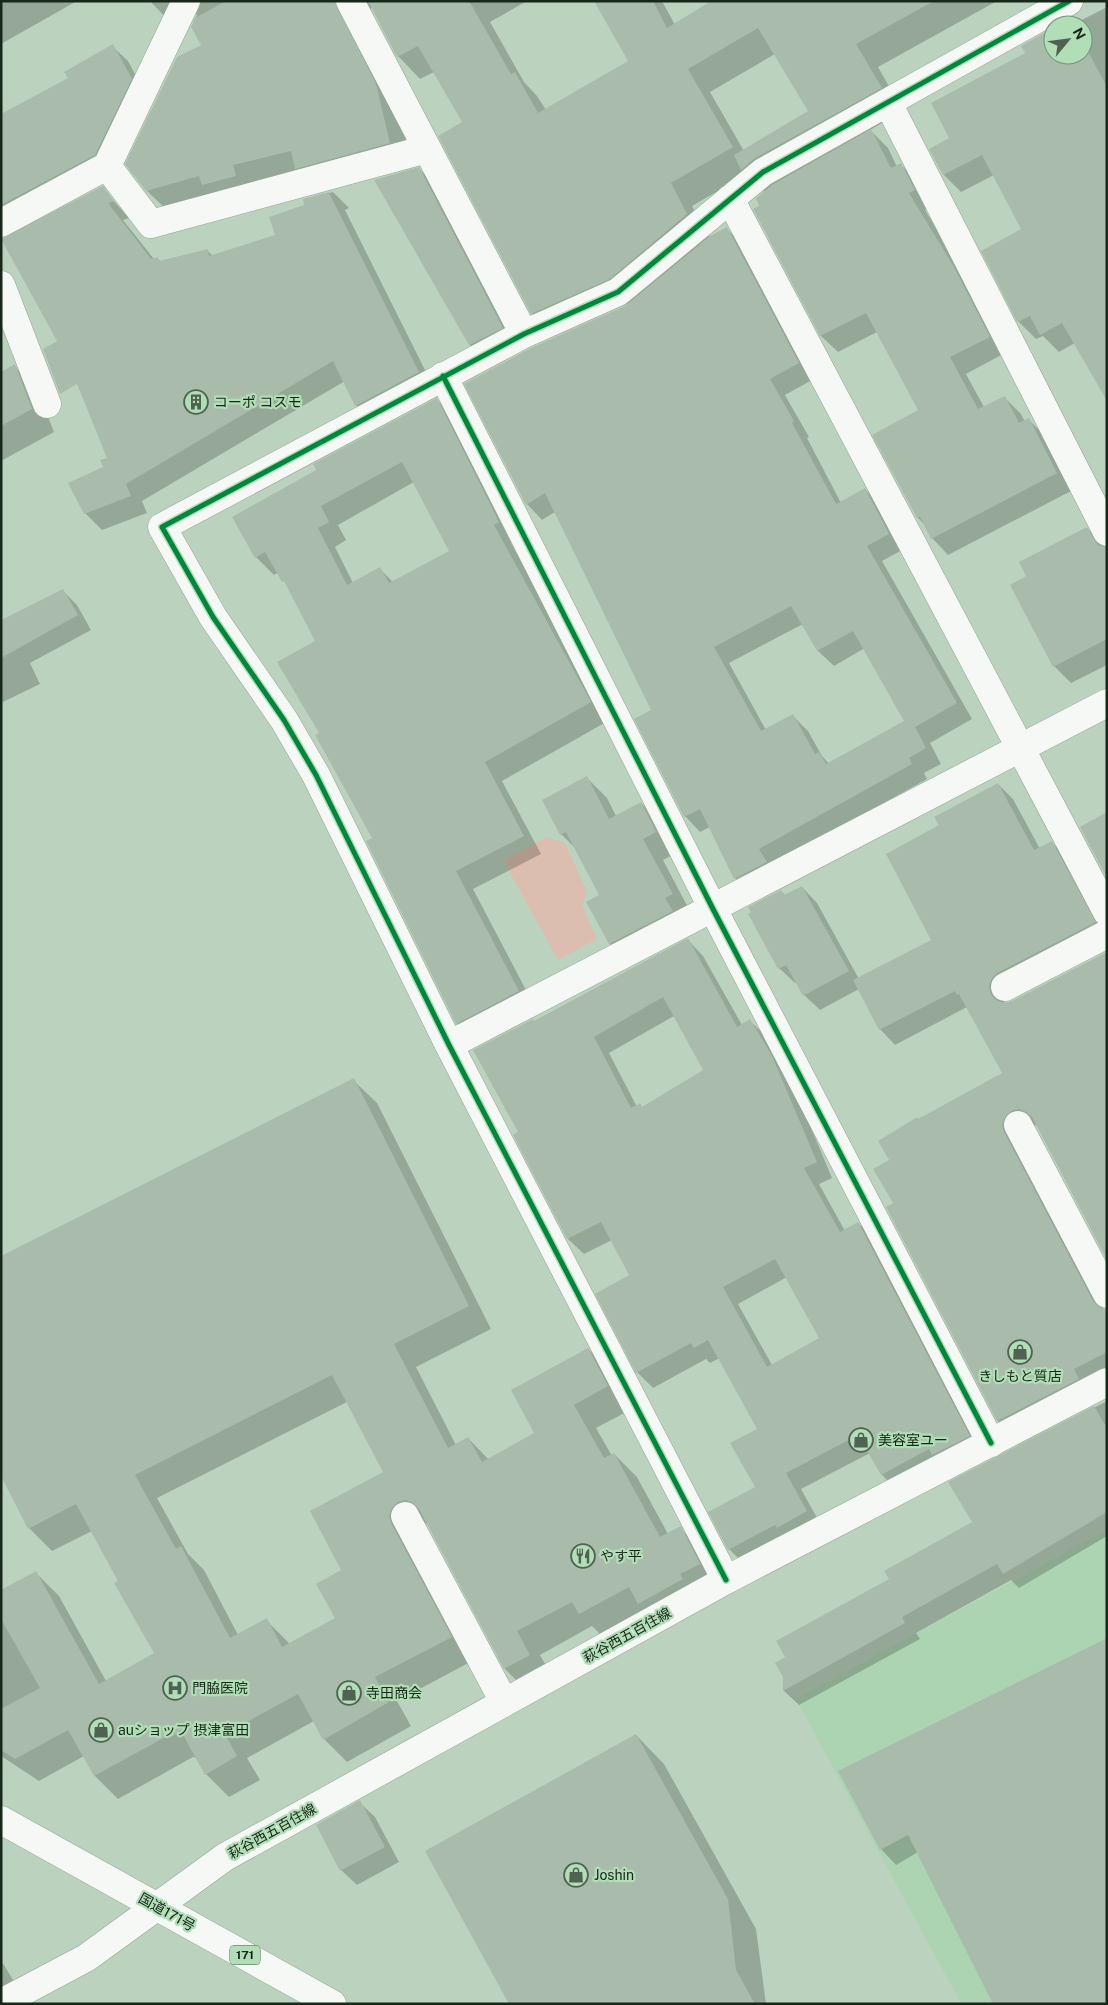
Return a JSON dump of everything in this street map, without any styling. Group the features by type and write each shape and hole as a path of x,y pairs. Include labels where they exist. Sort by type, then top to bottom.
{"main road":[{"path":"1,223 106,166 186,1"},
{"path":"350,1 524,334"},
{"path":"726,1580 449,1045 316,776 284,720 213,617 162,528 442,376 524,334 618,292 763,172 1069,1"},
{"path":"888,103 1107,532"},
{"path":"106,166 151,224 427,148"},
{"path":"730,199 1107,912"},
{"path":"1,284 47,404"},
{"path":"442,376 713,908 991,1443"},
{"path":"449,1045 1020,750 1107,702"},
{"path":"1005,987 1107,934"},
{"path":"1018,1125 1107,1294"},
{"name":"萩谷西五百住線","path":"1,2003 86,1958 224,1857 726,1580 1107,1382"},
{"path":"405,1516 504,1702"},
{"name":"国道171号","path":"1,1820 332,2004"}],"shaded area":[{"path":"547,837 565,843 587,892 582,905 597,939 558,960 503,860"},
{"path":"1107,1530 1107,2004 961,2004 796,1699"}],"building":[{"path":"226,1 335,1 376,84 390,143 295,169 291,151 233,165 236,176 202,185 199,176 146,191 125,164 177,57 201,45 191,27 195,18"},
{"path":"368,1 469,1 511,74 515,72 538,113 628,61 594,1 653,1 667,28 711,1 934,1 856,44 882,88 755,158 741,170 734,155 808,111 758,28 688,69 733,147 671,183 687,214 610,279 531,314 438,136 462,122 418,46 397,57"},
{"path":"1043,34 1043,65 1093,65 1093,61 1107,87 1107,401 1062,323 1040,335 1030,316 1017,322 981,251 1021,229 982,155 943,175 929,149 949,138 931,103 1025,53 1021,46"},
{"path":"113,44 132,79 95,155 1,205 1,114 68,78 64,72"},
{"path":"871,129 891,168 901,163 915,190 909,193 954,267 990,337 950,357 978,409 1005,396 1019,423 1029,418 1057,473 931,539 920,517 917,518 872,435 918,410 866,313 820,336 753,209 759,206 756,198 772,185"},
{"path":"419,167 503,328 469,345 374,180"},
{"path":"103,186 114,201 108,203 151,259 158,257 159,261 208,249 209,256 275,235 269,217 304,205 303,199 333,191 329,193 419,372 355,406 333,361 126,484 131,496 84,514 68,483 103,467 100,460 107,458 77,384 60,394 43,349 57,341 1,239"},
{"path":"727,227 799,363 770,379 794,421 792,423 836,504 865,488 889,534 867,546 957,703 915,727 926,748 909,758 912,764 759,849 767,862 734,879 700,809 684,817 634,719 651,710 545,493 526,505 464,384 531,348 625,306 710,236","holes":["791,606 817,651 853,631 904,721 826,764 819,752 815,754 793,714 761,731 714,647"]},
{"path":"15,364 32,409 1,426 1,372"},
{"path":"437,398 499,522 494,525 591,702 485,762 524,836 456,871 519,991 456,1024 366,841 372,838 315,735 319,733 277,662 315,641 284,581 282,582 265,552 255,558 232,517 316,470 313,464","holes":["402,462 449,551 389,583 380,567 347,585 318,528 329,522 321,506"]},
{"path":"1087,527 1098,545 1107,548 1107,639 1053,667 1010,585 1026,576 1019,562"},
{"path":"63,589 78,615 1,658 1,620"},
{"path":"587,776 609,819 641,802 656,832 643,839 673,894 665,898 673,911 609,944 586,902 599,895 566,832 560,835 542,800"},
{"path":"998,783 1034,850 1052,841 1096,922 997,973 992,978 989,986 991,995 996,1000 1004,1003 1012,1001 1107,952 1107,1260 1032,1117 1019,1109 1011,1111 1005,1117 1002,1125 1093,1301 1099,1307 1107,1310 1107,1352 1074,1369 1079,1379 997,1421 886,1207 893,1203 873,1169 889,1160 878,1141 917,1117 918,1119 1002,1073 959,994 957,995 955,991 879,1030 853,980 931,940 886,854 939,825 934,817"},
{"path":"1107,812 1107,878 1080,827"},
{"path":"802,886 849,971 803,996 786,965 778,969 748,914 751,912 748,907 781,890 784,895"},
{"path":"688,938 737,1027 750,1019 772,1056 817,1162 804,1168 840,1232 858,1222 970,1436 932,1455 929,1449 881,1475 858,1435 786,1473 807,1511 777,1528 775,1525 728,1550 708,1512 755,1487 730,1443 757,1429 708,1340 694,1348 691,1343 636,1373 595,1294 629,1275 601,1222 567,1239 513,1135 518,1132 473,1050 533,1019 534,1021","holes":["663,997 703,1070 642,1107 640,1103 631,1108 594,1037","775,1259 819,1338 767,1367 723,1287"]},
{"path":"354,1078 469,1306 394,1344 448,1448 468,1437 482,1462 534,1433 511,1390 588,1348 608,1386 574,1405 604,1458 614,1453 660,1537 681,1526 700,1564 680,1574 683,1579 638,1604 629,1587 579,1614 572,1602 517,1631 530,1655 504,1669 419,1509 413,1503 406,1500 398,1502 392,1508 389,1516 391,1523 452,1637 375,1677 389,1702 323,1740 298,1694 225,1734 237,1756 205,1775 181,1731 171,1737 169,1735 94,1776 68,1730 15,1759 1,1750 1,1709 40,1688 1,1619 1,1590 36,1571 99,1684 154,1653 114,1583 118,1581 76,1504 28,1529 1,1476 1,1256","holes":["332,1375 383,1472 310,1511 341,1570 316,1584 335,1618 282,1647 267,1618 230,1638 181,1546 176,1549 135,1475"]},
{"path":"1094,1406 1107,1428 1107,1512 1003,1574 997,1564 902,1617 905,1623 783,1691 783,1677 775,1663 785,1657 776,1641 889,1579 884,1571 972,1522 948,1482"},
{"path":"1107,1638 1107,2004 993,2004 908,1835 880,1850 838,1771"},
{"name":"Joshin","path":"636,1734 728,1899 736,1970 755,2004 509,2004 425,1851"},
{"path":"360,1800 385,1847 340,1871 316,1825"}],"cycle path":[{"path":"726,1580 449,1045 316,775 284,720 213,617 162,527 524,334 618,292 763,172 1069,1"},
{"path":"443,376 713,909 991,1443"}],"place":[{"name":"コーポ コスモ","path":"196,402"},
{"name":"きしもと質店","path":"1020,1352"},
{"name":"美容室ユー","path":"861,1440"},
{"name":"やす平","path":"583,1556"},
{"name":"門脇医院","path":"175,1688"},
{"name":"寺田商会","path":"349,1693"},
{"name":"auショップ 摂津富田","path":"101,1730"},
{"name":"Joshin","path":"576,1875"}]}
